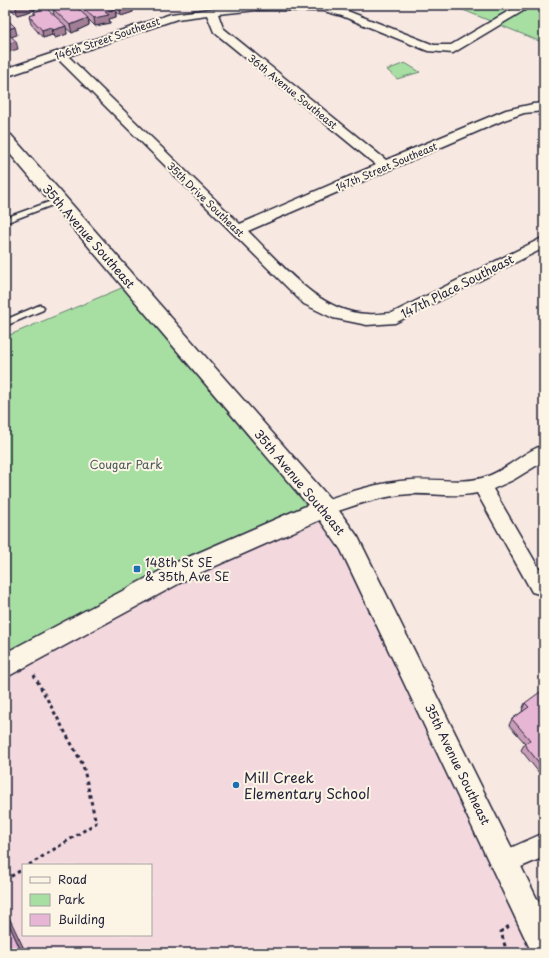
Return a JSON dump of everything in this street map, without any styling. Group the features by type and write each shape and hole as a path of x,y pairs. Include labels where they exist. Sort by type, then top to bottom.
{"street":[{"name":"146th Street Southeast","path":"5,73 175,16 211,11 257,7 324,8 346,14 432,48 453,49 527,5"},
{"name":"36th Avenue Southeast","path":"211,11 218,30 384,166"},
{"name":"35th Drive Southeast","path":"59,54 309,300 339,314 367,320"},
{"name":"147th Street Southeast","path":"238,230 384,166 509,114 540,107"},
{"name":"35th Avenue Southeast","path":"5,138 324,508 350,544 506,862 544,946"},
{"name":"147th Place Southeast","path":"367,320 395,318 544,242"},
{"path":"14,661 185,569 324,508 375,492 413,486 458,488 482,485 508,475 544,452"},
{"path":"482,485 539,586"},
{"path":"506,862 544,845"}],"lane":[{"path":"5,221 59,201"},
{"path":"5,322 40,308"}],"path":[{"path":"14,661 84,765 96,823 31,864"},
{"path":"5,880 22,870"}],"shaded area":[{"name":"Mill Creek Elementary School","path":"324,508 544,953 5,953 5,666"}],"green space":[{"path":"451,5 544,5 544,43"},
{"path":"405,63 420,72 397,79 387,70"},
{"name":"Cougar Park","path":"131,284 324,508 5,666 5,337"}],"building":[{"path":"66,5 74,5 88,18 70,25 53,9"},
{"path":"79,5 111,5 115,9 105,12 109,15 94,18"},
{"path":"116,5 131,5 120,9"},
{"path":"46,8 66,26 53,30 51,27 42,30 29,16 36,14 34,12"},
{"path":"6,18 15,27 5,30"},
{"path":"6,32 16,41 5,45"},
{"path":"540,692 544,696 544,769 524,744 530,740 512,719 529,707 525,703"},
{"path":"5,916 22,953 5,953"}],"place":[{"name":"148th St SE & 35th Ave SE","path":"137,569"},
{"name":"Mill Creek Elementary School","path":"236,785"}]}
